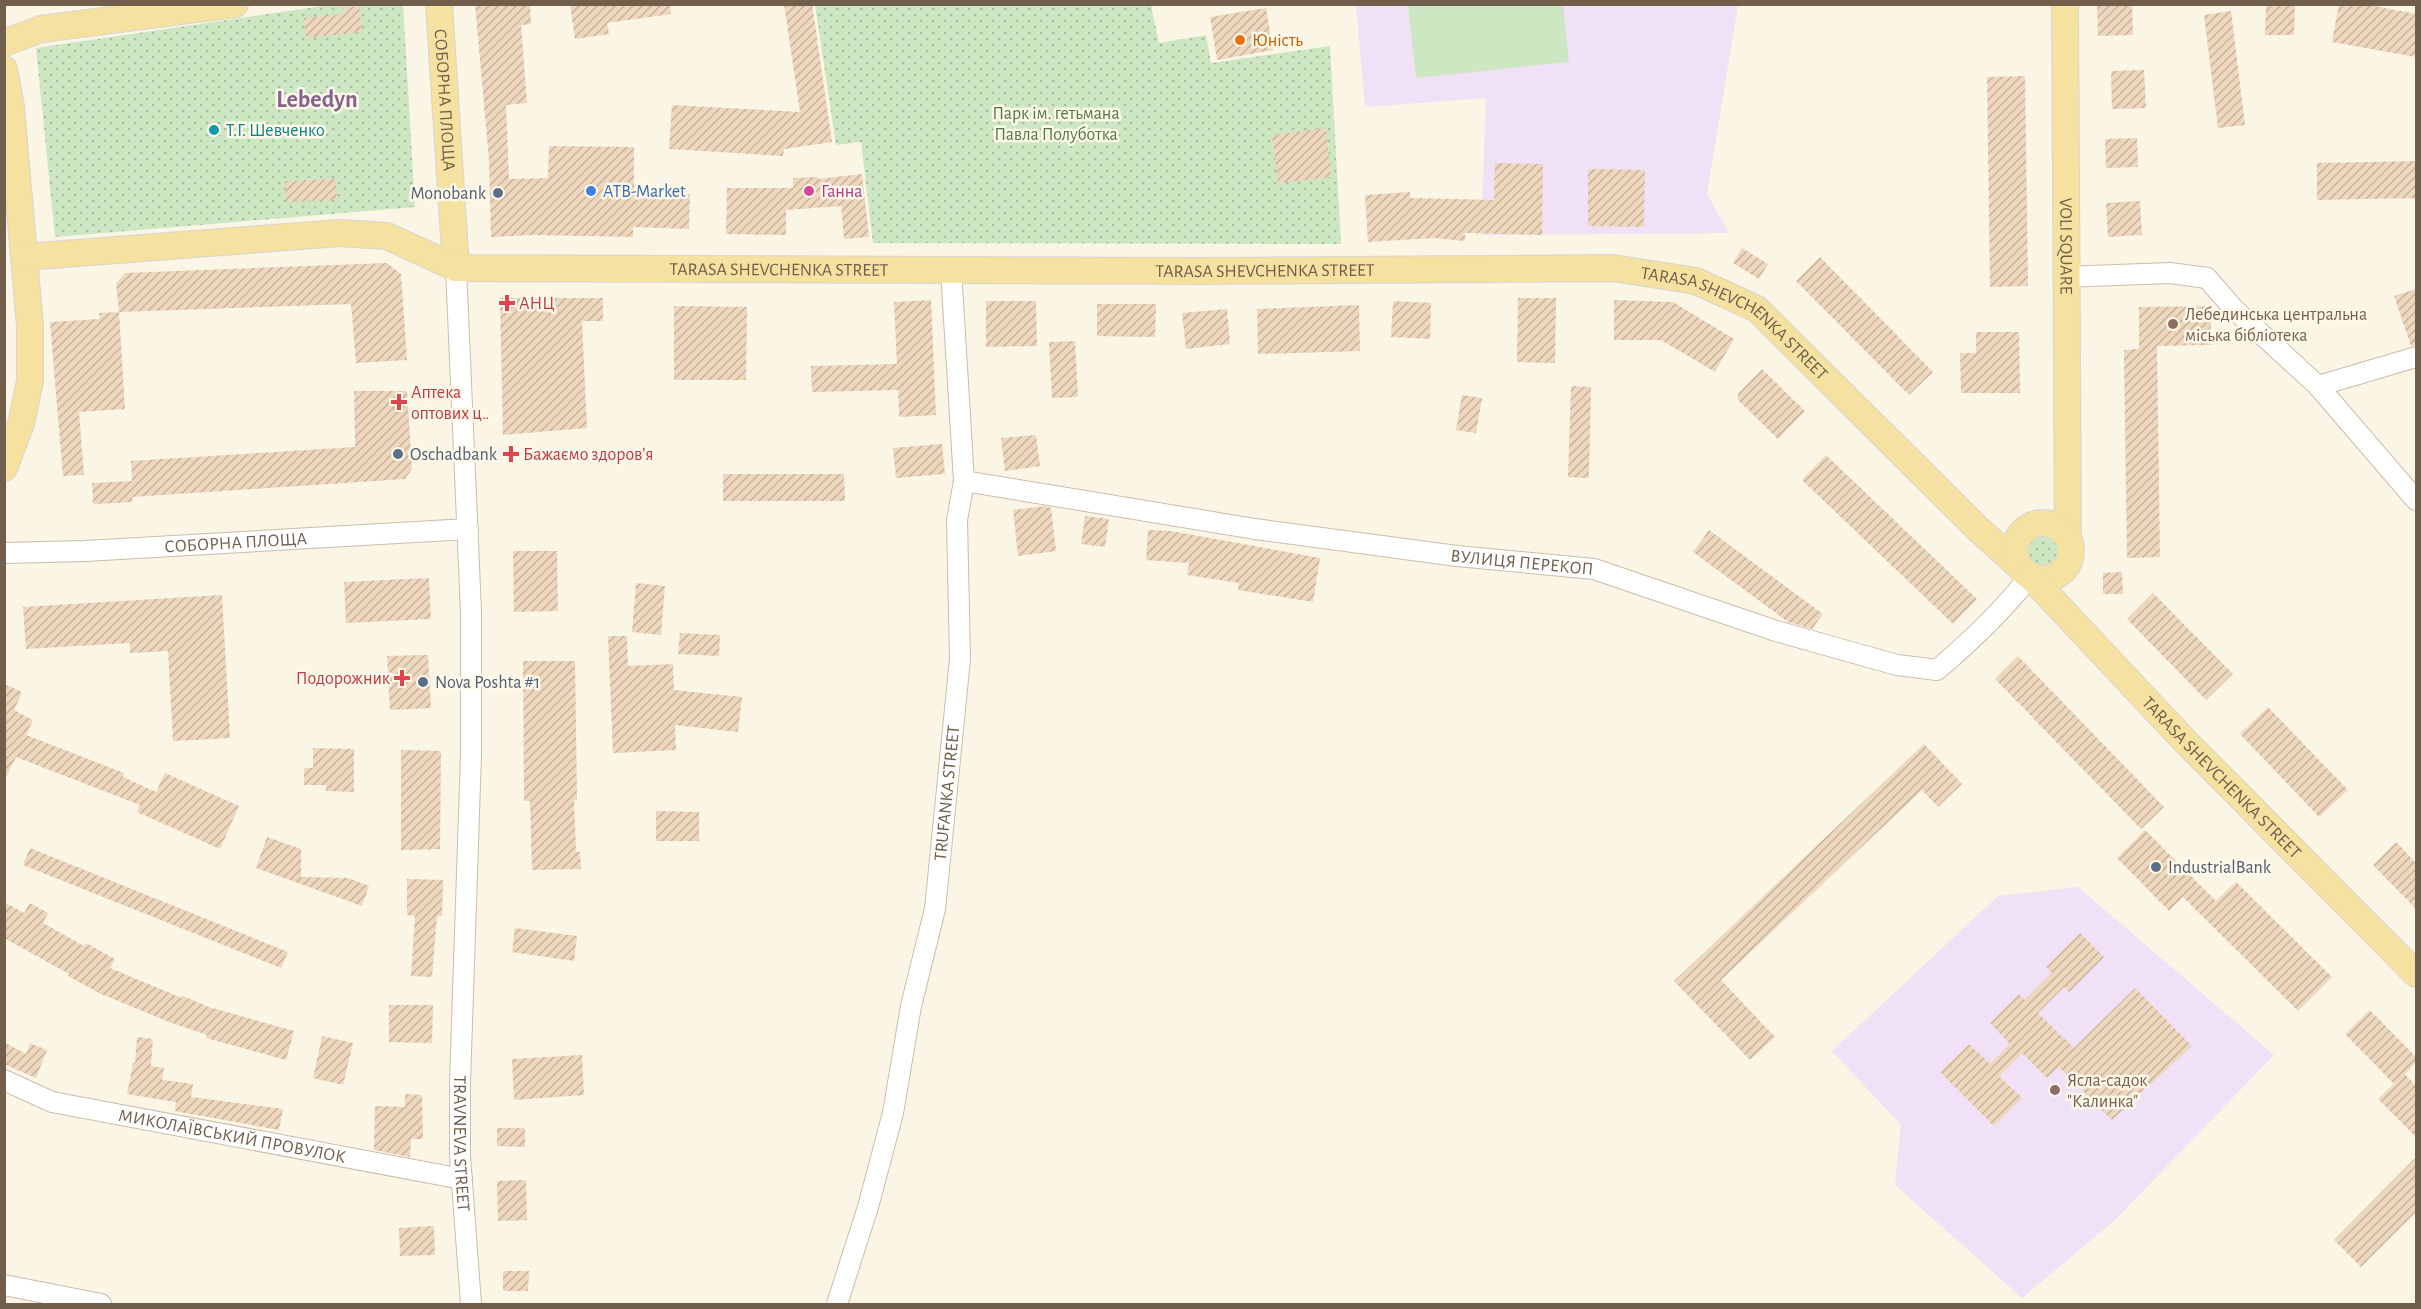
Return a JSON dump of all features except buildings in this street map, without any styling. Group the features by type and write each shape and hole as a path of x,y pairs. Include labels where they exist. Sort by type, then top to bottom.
{"main road":[{"path":"4,43 41,29 235,4"},
{"name":"СОБОРНА ПЛОЩА","path":"439,4 456,268"},
{"name":"VOLI SQUARE","path":"2065,4 2064,277 2069,446 2068,536 2072,551 2069,562 2071,620"},
{"path":"4,69 11,106 30,326 30,381 21,424 4,468"},
{"path":"25,257 340,233 387,236 456,268"},
{"name":"TARASA SHEVCHENKA STREET","path":"456,268 951,270 1613,268 1696,281 1757,309 1978,529 2025,571 2184,740 2416,974"},
{"path":"2067,486 2016,542 2016,559 2025,571 2051,578 2058,575 2069,562"},
{"path":"1978,529 2056,525 2068,536"}],"street":[{"name":"СОБОРНА ПЛОЩА","path":"456,268 468,529 471,753 462,981"},
{"name":"TRUFANKA STREET","path":"837,1305 868,1207 893,1113 911,1006 935,909 960,659 957,520 964,481 951,270"},
{"path":"2064,277 2170,273 2207,278 2233,308 2318,386 2416,500"},
{"path":"2318,386 2416,357"},
{"name":"ВУЛИЦЯ ПЕРЕКОП","path":"964,481 1255,529 1457,556 1594,569 1776,631 1897,665 1937,670 1977,636 2009,604 2025,571"},
{"name":"СОБОРНА ПЛОЩА","path":"4,553 96,551 468,529"},
{"name":"TRAVNEVA STREET","path":"462,981 462,1179 471,1305"},
{"name":"МИКОЛАЇВСЬКИЙ ПРОВУЛОК","path":"4,1080 52,1102 462,1179"},
{"path":"4,1285 101,1305"}],"shaded area":[{"path":"1356,5 1738,5 1707,194 1729,233 1481,235 1486,98 1365,107"},
{"name":"Ясла-садок \"Калинка\"","path":"2078,887 2274,1055 2114,1221 2022,1298 1895,1185 1901,1125 1832,1051 1998,896"}],"green space":[{"path":"330,5 403,5 415,207 55,237 36,48"},
{"name":"Парк ім. гетьмана Павла Полуботка","path":"815,5 1151,5 1159,43 1206,35 1211,63 1330,46 1341,244 873,243 861,142 836,145"},
{"path":"1563,5 1569,62 1416,78 1408,6"},
{"path":"2044,536 2050,537 2058,545 2058,557 2050,565 2044,566 2038,565 2030,557 2029,551 2030,545 2038,537"}],"place":[{"name":"Юність","path":"1240,40"},
{"name":"Т.Г. Шевченко","path":"214,130"},
{"name":"ATB-Market","path":"591,191"},
{"name":"Ганна","path":"809,191"},
{"name":"Monobank","path":"498,193"},
{"name":"АНЦ","path":"507,303"},
{"name":"Лебединська центральна міська бібліотека","path":"2173,324"},
{"name":"Аптека оптових ц‥","path":"399,402"},
{"name":"Oschadbank","path":"398,454"},
{"name":"Бажаємо здоровʼя","path":"511,454"},
{"name":"Подорожник","path":"402,678"},
{"name":"Nova Poshta #1","path":"423,682"},
{"name":"IndustrialBank","path":"2156,867"},
{"name":"Ясла-садок \"Калинка\"","path":"2055,1090"}],"district":[{"name":"Lebedyn","path":"317,99"}]}
